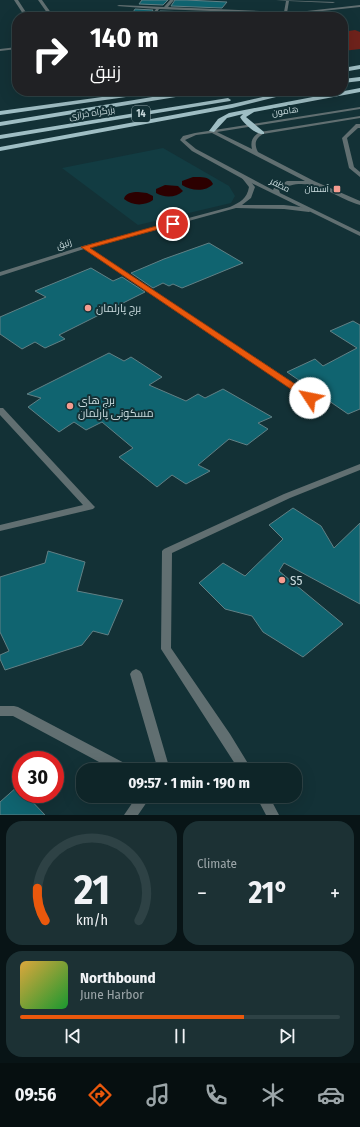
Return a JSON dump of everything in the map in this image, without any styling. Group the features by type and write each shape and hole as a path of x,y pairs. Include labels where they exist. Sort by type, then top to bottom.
{"highway":[{"path":"348,69 360,67"},
{"path":"348,80 360,79"},
{"path":"348,92 360,90"},
{"path":"0,114 123,96"},
{"name":"بزرگراه خرازی","path":"0,124 170,96"},
{"name":"بزرگراه خرازی","path":"0,137 251,96"},
{"path":"0,150 232,106 275,96"},
{"path":"212,131 218,121 223,117 328,96"},
{"path":"252,110 243,117 262,133"}],"street":[{"path":"16,0 24,12"},
{"path":"40,0 48,12"},
{"path":"165,8 172,0"},
{"path":"278,0 333,2"},
{"path":"285,12 288,0"},
{"path":"119,6 261,12"},
{"path":"296,12 360,6"},
{"path":"155,12 158,8"},
{"path":"0,50 12,49"},
{"name":"هامون","path":"194,150 182,140 185,137 212,131 360,108"},
{"name":"هامون","path":"262,133 360,117"},
{"path":"360,126 358,125 344,138 352,168 360,175"},
{"name":"مظفر","path":"212,131 312,182 360,204"},
{"path":"256,154 252,146 254,140 262,133"},
{"name":"مظفر","path":"194,150 245,178 360,234"},
{"name":"زنبق","path":"0,274 85,247 232,208 245,202 252,195 252,187 245,178"},
{"path":"277,194 276,189 287,183 312,182"},
{"path":"232,208 284,206 309,210"},
{"path":"85,247 310,398"},
{"path":"0,410 90,507 0,528"},
{"path":"242,763 166,650 167,551 287,496 360,467"},
{"path":"136,674 162,763"},
{"path":"0,711 14,711 113,763"},
{"path":"130,815 140,803"},
{"path":"266,803 273,815"}],"shaded area":[{"path":"355,30 360,32 360,49 348,50 348,31"},
{"path":"163,148 229,186 235,196 231,203 138,225 62,168"},
{"path":"193,177 207,178 212,181 213,184 210,187 198,190 182,185 182,181"},
{"path":"165,185 178,186 183,191 173,196 163,196 156,193 156,189"},
{"path":"138,192 147,193 153,196 153,200 142,204 135,204 124,199 127,194"}],"building":[{"path":"142,0 168,0 163,5 139,4"},
{"path":"175,0 227,2 222,8 171,6"},
{"path":"135,9 153,10 152,12 133,12"},
{"path":"160,11 189,12 159,12"},
{"path":"209,243 243,263 182,288 173,284 169,286 163,283 153,288 131,273 164,259"},
{"path":"91,268 113,281 122,277 145,292 59,335 65,339 45,348 35,342 22,349 0,334 0,317 46,297 35,291"},
{"path":"353,321 360,325 360,409 348,414 287,372 315,359 323,366 357,348 330,331"},
{"path":"109,353 124,361 131,357 162,377 149,385 186,401 198,394 205,398 223,389 272,417 258,423 268,429 247,445 229,439 198,465 210,471 186,484 172,475 157,487 119,457 133,448 102,422 86,430 74,422 59,432 28,407 41,398 27,394"},
{"name":"S5","path":"293,508 321,526 334,548 360,523 360,604 284,563 279,571 343,624 303,657 263,632 252,616 225,609 199,583 223,563 245,576 283,539 269,525"},
{"path":"48,551 85,562 77,591 123,600 108,635 93,631 82,645 5,670 0,659 0,655 9,651 0,632 0,577 45,563"},
{"path":"12,791 12,803 34,803 45,815 0,815 0,802"}],"place":[{"name":"آسمان","path":"337,189"},
{"name":"برج پارلمان","path":"88,308"},
{"name":"برج های مسکونی پارلمان","path":"70,406"},
{"name":"S5","path":"282,580"}],"route":[{"path":"173,224 85,247 310,398"}]}
